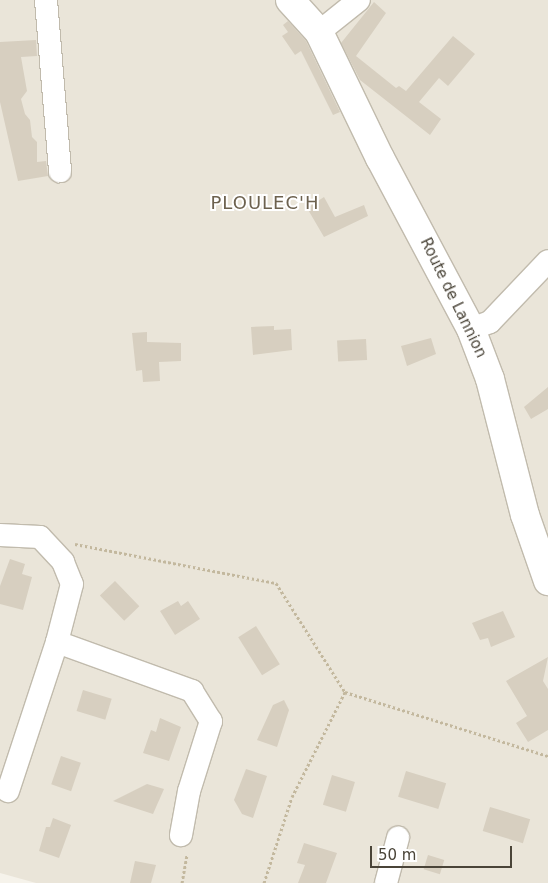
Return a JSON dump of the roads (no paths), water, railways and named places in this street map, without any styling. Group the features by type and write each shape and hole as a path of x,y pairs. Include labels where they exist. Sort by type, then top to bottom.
{"street":[{"path":"46,0 60,171"},
{"name":"Route de Lannion","path":"290,0 319,32 380,158 471,329 490,380 525,515 548,581"},
{"path":"319,32 359,0"},
{"path":"471,329 490,322 548,261"},
{"path":"0,535 40,537 63,562 72,584 57,642 8,791"},
{"path":"57,642 192,691 210,721 189,791 180,835"},
{"path":"386,883 398,838"}],"district":[{"name":"PLOULEC'H","path":"265,203"}]}
